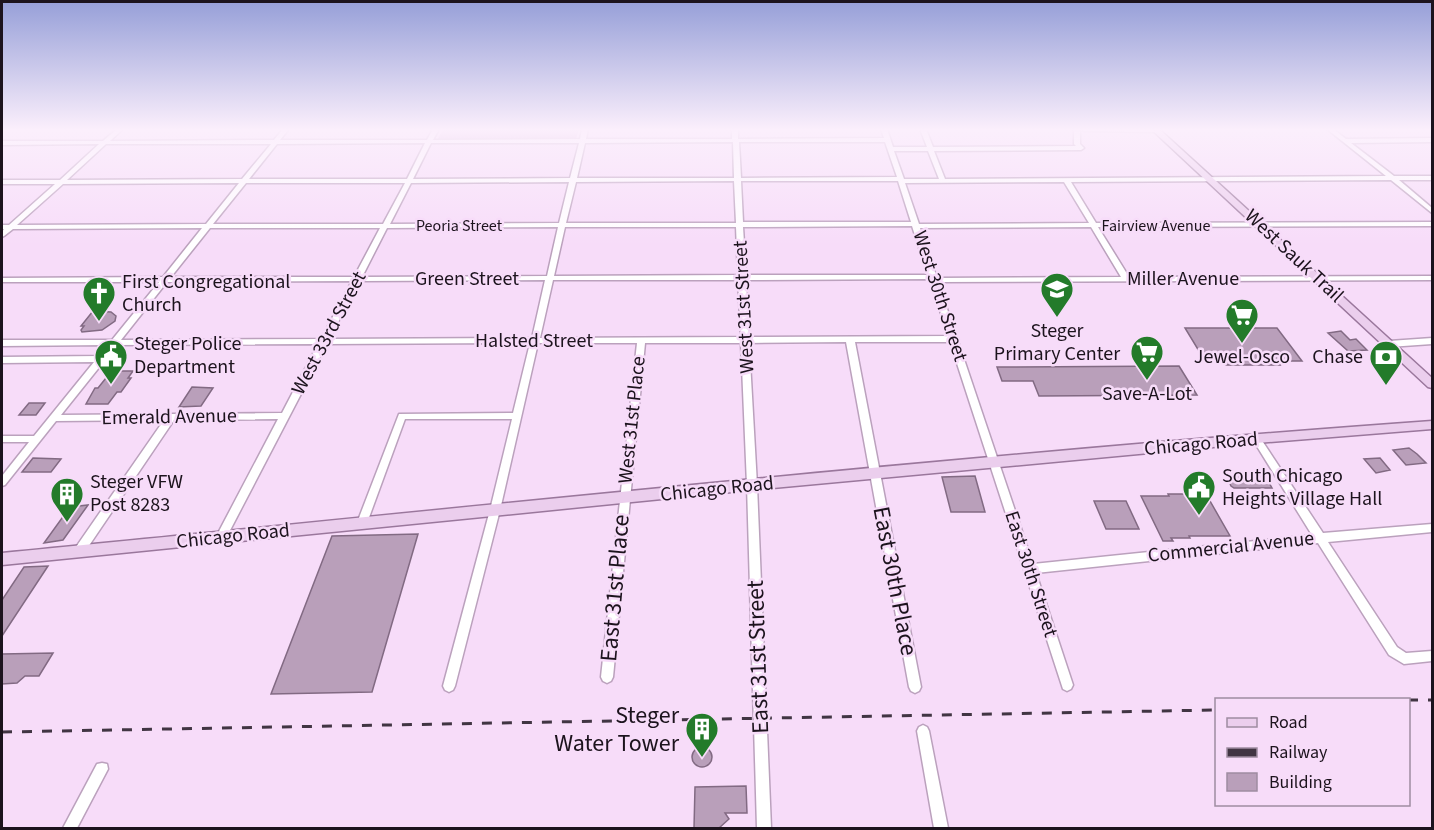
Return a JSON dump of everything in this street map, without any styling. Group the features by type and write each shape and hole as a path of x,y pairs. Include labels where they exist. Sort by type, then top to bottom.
{"main road":[{"name":"West Sauk Trail","path":"1198,168 1432,384"},
{"name":"Chicago Road","path":"2,559 752,485 1256,438 1432,425"}],"street":[{"path":"2,235 77,168"},
{"path":"2,482 255,168"},
{"name":"West 33rd Street","path":"221,537 416,168"},
{"path":"450,686 495,510 576,168"},
{"name":"West 31st Street","path":"737,168 752,485"},
{"name":"West 30th Street","path":"897,168 995,464"},
{"path":"938,168 943,181"},
{"path":"1381,168 1432,211"},
{"path":"2,182 1067,181 1432,178"},
{"path":"1067,181 1126,279"},
{"name":"Fairview Avenue","path":"916,225 1432,224"},
{"name":"Peoria Street","path":"2,227 916,225"},
{"name":"Green Street","path":"2,280 742,277 934,279"},
{"name":"Miller Avenue","path":"934,279 1432,278"},
{"name":"East 30th Place","path":"850,339 915,687"},
{"name":"Halsted Street","path":"2,344 954,339"},
{"name":"West 31st Place","path":"624,499 641,341"},
{"path":"1389,344 1432,341"},
{"path":"2,360 100,359"},
{"name":"Emerald Avenue","path":"53,418 285,416"},
{"path":"362,523 402,416 517,416"},
{"path":"80,550 171,417"},
{"path":"1256,438 1389,646 1404,659 1432,656"},
{"path":"2,439 37,439"},
{"name":"East 30th Street","path":"995,464 1067,685"},
{"name":"East 31st Street","path":"752,485 765,828"},
{"name":"East 31st Place","path":"607,677 624,499"},
{"name":"Commercial Avenue","path":"1030,570 1432,528"},
{"path":"922,731 941,828"},
{"path":"70,828 102,769"}],"building":[{"name":"First Congregational Church","path":"93,311 111,312 116,316 115,321 102,330 82,332 84,326 81,326"},
{"name":"Jewel-Osco","path":"1185,328 1277,328 1302,361 1277,361 1280,365 1226,365 1223,361 1205,361"},
{"path":"1341,331 1350,340 1356,339 1367,350 1348,351 1328,333"},
{"path":"1179,366 1197,395 1039,396 1033,381 1002,381 997,367"},
{"name":"Steger Police Department","path":"119,371 133,371 121,392 117,392 108,404 86,404 95,388 98,388 106,378 113,378"},
{"path":"192,387 213,388 201,406 179,407"},
{"path":"29,403 45,403 36,415 19,415"},
{"path":"1409,448 1426,463 1406,465 1393,450"},
{"path":"33,458 61,459 51,472 22,472"},
{"path":"1380,458 1390,470 1376,473 1364,459"},
{"path":"1264,474 1272,488 1234,488 1226,475"},
{"path":"975,476 985,512 951,512 942,477"},
{"path":"1168,494 1206,494 1230,536 1189,536 1190,538 1171,538 1173,541 1163,541 1141,496 1169,496"},
{"path":"1094,501 1126,501 1139,529 1106,529"},
{"name":"Steger VFW Post 8283","path":"88,505 63,540 44,543 70,507"},
{"path":"418,534 372,692 271,694 332,536"},
{"path":"48,566 2,636 2,600 24,567"},
{"path":"53,653 39,676 25,676 17,683 2,684 2,654"},
{"name":"Steger Water Tower","path":"698,747 706,747 712,753 712,761 706,767 698,767 692,761 692,753"},
{"path":"746,786 747,813 725,813 729,819 719,828 694,828 695,787"}],"railway":[{"path":"1410,700 1432,700"},
{"path":"2,732 1215,710"}],"place":[{"name":"Steger Primary Center","path":"1057,318"},
{"name":"First Congregational Church","path":"99,322"},
{"name":"Jewel-Osco","path":"1242,344"},
{"name":"Save-A-Lot","path":"1147,381"},
{"name":"Steger Police Department","path":"111,385"},
{"name":"Chase","path":"1386,386"},
{"name":"South Chicago Heights Village Hall","path":"1199,516"},
{"name":"Steger VFW Post 8283","path":"67,523"},
{"name":"Steger Water Tower","path":"702,758"}]}
